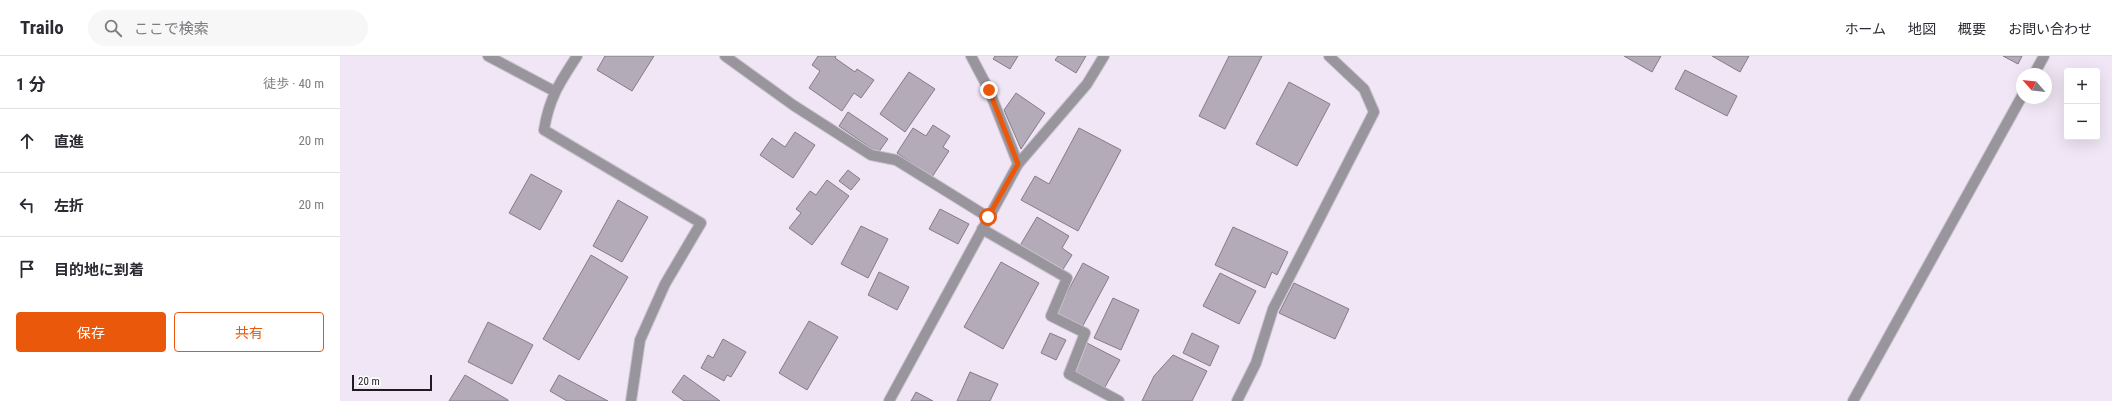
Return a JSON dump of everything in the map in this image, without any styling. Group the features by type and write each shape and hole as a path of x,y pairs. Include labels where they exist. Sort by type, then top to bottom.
{"street":[{"path":"488,56 554,90"},
{"path":"577,56 554,90 546,113 544,130 701,223 665,284 640,340 631,401"},
{"path":"725,56 793,105 871,155 896,160 988,217"},
{"path":"971,56 989,90 1018,164"},
{"path":"889,401 1018,164 1087,84 1104,56"},
{"path":"1237,401 1256,363 1273,309 1374,112 1364,89 1329,56"},
{"path":"2037,68 2044,56"},
{"path":"1852,401 2018,104"},
{"path":"982,229 1067,278 1051,316 1085,333 1069,374 1118,401"}],"building":[{"path":"605,56 654,56 632,91 597,70"},
{"path":"818,56 836,56 835,58 855,72 857,69 874,80 861,98 854,93 842,111 809,88 820,71 812,65"},
{"path":"995,56 1018,56 1010,69 993,59"},
{"path":"1058,56 1086,56 1076,73 1055,60"},
{"path":"1229,56 1262,56 1225,129 1199,116"},
{"path":"1624,56 1661,56 1652,72"},
{"path":"1712,56 1749,56 1740,72"},
{"path":"2003,56 2022,56 2018,64"},
{"path":"1685,70 1737,96 1727,116 1675,89"},
{"path":"909,72 935,89 905,132 880,114"},
{"path":"1289,82 1330,104 1297,166 1256,144"},
{"path":"1016,93 1045,113 1021,149 1004,110"},
{"path":"848,112 888,139 878,153 839,126"},
{"path":"933,125 950,136 943,147 949,151 932,177 897,153 913,128 926,136"},
{"path":"1079,128 1121,150 1078,231 1021,200 1035,176 1049,184"},
{"path":"795,132 815,145 793,178 760,155 772,138 785,147"},
{"path":"848,170 860,179 851,190 839,181"},
{"path":"531,174 562,191 540,230 509,213"},
{"path":"827,180 849,196 812,245 789,228 801,213 796,209 810,191 816,195"},
{"path":"618,200 648,217 622,262 593,246"},
{"path":"940,209 969,224 958,244 929,229"},
{"path":"1037,217 1069,236 1062,248 1072,255 1060,274 1018,249"},
{"path":"861,226 888,239 868,278 841,264"},
{"path":"1233,227 1288,252 1277,275 1272,272 1265,288 1215,265"},
{"path":"591,255 628,277 579,360 543,339"},
{"path":"1001,262 1039,283 1003,349 964,327"},
{"path":"1083,263 1109,277 1080,331 1054,317"},
{"path":"879,272 909,287 897,310 868,295"},
{"path":"1220,273 1256,291 1239,324 1203,306"},
{"path":"1294,283 1349,309 1335,339 1279,313"},
{"path":"1113,298 1139,310 1121,350 1094,338"},
{"path":"809,321 838,337 807,390 779,373"},
{"path":"488,322 533,345 512,384 468,362"},
{"path":"1050,333 1066,340 1056,360 1041,353"},
{"path":"1192,333 1219,346 1210,366 1183,353"},
{"path":"723,339 746,352 731,377 727,375 724,381 701,368 708,355 713,358"},
{"path":"1085,342 1120,360 1105,387 1071,369"},
{"path":"1173,355 1207,371 1192,401 1142,401 1154,376"},
{"path":"970,372 998,384 990,401 957,401"},
{"path":"465,375 508,400 508,401 449,401"},
{"path":"559,375 608,401 567,401 550,391"},
{"path":"684,375 720,401 684,401 672,392"},
{"path":"916,392 933,401 911,401"}],"route":[{"path":"988,217 1018,164 989,90"}]}
